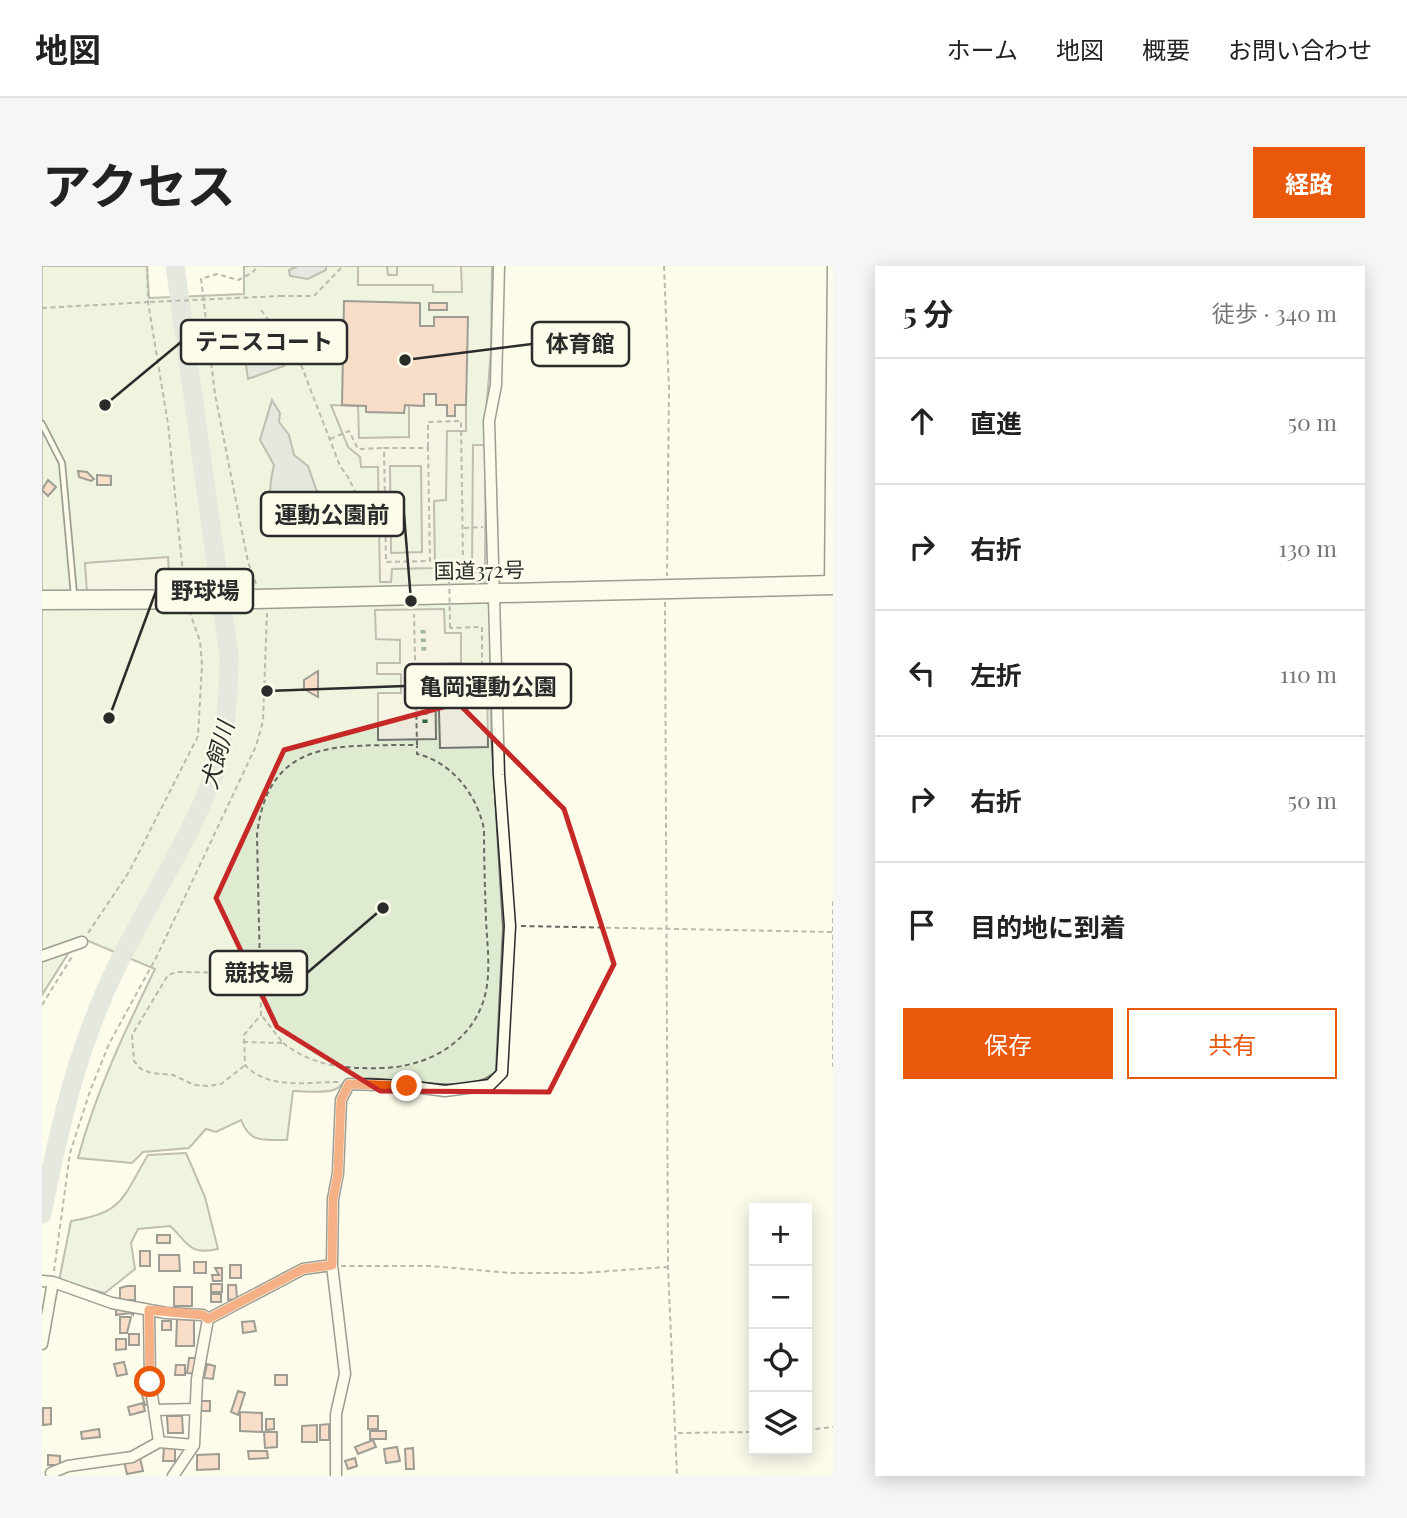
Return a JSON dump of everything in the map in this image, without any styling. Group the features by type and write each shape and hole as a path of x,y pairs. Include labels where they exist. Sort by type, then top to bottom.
{"highway":[{"name":"国道372号","path":"42,600 262,598 832,585"}],"street":[{"path":"336,1476 336,1414 345,1374 332,1265 333,1199 338,1173 341,1100 349,1084 407,1086 445,1091 491,1085 502,1073 510,926 499,775 489,421 496,385 499,266"},
{"path":"832,585 833,268"},
{"path":"42,957 82,942"},
{"path":"208,1319 303,1269 332,1265"},
{"path":"42,1344 46,1282 112,1303 149,1310 203,1315 208,1319"},
{"path":"149,1310 150,1382 159,1442"},
{"path":"173,1476 194,1445 197,1379 208,1319"},
{"path":"155,1410 195,1409"},
{"path":"49,1474 68,1466 132,1457 159,1442 194,1445"}],"lane":[{"path":"42,424 62,463 74,599"}],"path":[{"path":"42,1005 129,872 198,736 203,694 200,641 191,599 149,302 148,266"},
{"path":"46,1282 70,1153 90,1091 109,1044 157,956 257,746 265,696 262,598 248,562 215,394 201,279 217,274 238,280 252,273 258,266"},
{"path":"42,309 314,296 343,266"},
{"path":"261,310 300,362 340,466 365,512 385,511"},
{"path":"384,448 386,562 430,561 428,422 461,421 463,561 449,561 450,628 482,627 482,668 415,670"},
{"path":"330,440 349,430 358,449 428,448"},
{"path":"462,528 491,527"},
{"path":"414,614 417,754 431,757 455,775 480,811 484,829 488,983 476,1015 464,1035 446,1051 407,1067 334,1067 313,1062 283,1042 261,1015 257,835 260,807 270,786 305,755 334,746 416,745"},
{"path":"833,901 833,1067"},
{"path":"510,926 832,932"},
{"path":"668,930 668,1267 677,1476"},
{"path":"245,1065 222,1084 194,1085 173,1075 141,1069 134,1061 132,1035 169,975 177,972 260,973"},
{"path":"261,1015 244,1035 243,1042 245,1065 254,1075 270,1082 344,1082"},
{"path":"243,1042 283,1042"},
{"path":"332,1265 430,1266 511,1273 581,1273 668,1267"},
{"path":"812,1429 833,1427"},
{"path":"677,1433 749,1432"}],"highlighted area":[{"path":"458,703 564,809 614,964 549,1092 380,1091 277,1027 216,898 284,750"}],"green space":[{"path":"42,266 147,266 149,298 244,294 244,266 492,266 491,350 486,414 485,601 490,606 491,730 503,928 496,1071 484,1079 467,1084 384,1079 349,1080 331,1091 293,1091 287,1140 254,1137 249,1134 241,1120 216,1132 206,1129 189,1148 143,1152 132,1163 78,1158 102,1085 155,969 79,937 42,953"},
{"path":"71,949 42,995 42,959"},
{"path":"186,1153 205,1197 218,1249 194,1249 170,1226 138,1229 131,1243 135,1269 105,1293 59,1281 71,1221 88,1218 112,1208 126,1193 148,1155"}],"shaded area":[{"path":"298,266 326,266 326,270 308,279 290,276 289,270"},
{"path":"358,266 387,266 388,275 397,275 397,266 461,266 462,292 433,292 433,285 358,285"},
{"path":"253,323 284,366 248,379 243,343"},
{"path":"424,394 436,394 447,405 448,416 455,416 455,405 466,405 466,431 447,431 446,500 434,501 435,568 392,569 391,582 380,582 378,467 361,467 360,457 348,447 331,405 358,406 359,438 409,437 409,405 424,406","holes":["390,466 421,466 422,552 391,553"]},
{"path":"272,400 280,413 279,422 289,435 294,455 308,466 316,489 326,502 354,522 355,527 346,524 329,509 304,502 293,511 294,517 288,520 275,509 270,488 274,465 260,440"},
{"path":"473,445 486,445 485,573 472,573"},
{"path":"168,557 170,591 87,593 85,563"},
{"path":"444,609 445,633 461,633 461,663 435,664 436,739 378,740 378,693 401,693 401,674 377,674 377,663 400,663 400,640 376,639 375,610"},
{"path":"487,675 488,747 440,748 438,676"}],"building":[{"path":"344,301 420,303 420,326 434,326 434,317 468,317 466,405 455,405 455,416 447,416 447,405 436,405 436,394 424,394 424,406 405,405 404,413 366,412 366,406 342,405"},
{"path":"429,303 447,303 447,310 429,310"},
{"path":"78,471 87,472 94,479 91,481 79,477"},
{"path":"97,475 111,476 111,485 97,485"},
{"path":"48,480 56,487 48,496 42,490"},
{"path":"318,671 318,697 304,689 304,680"},
{"path":"157,1235 170,1235 170,1243 157,1243"},
{"path":"140,1251 150,1251 150,1266 140,1266"},
{"path":"159,1255 179,1255 180,1271 159,1271"},
{"path":"194,1262 206,1262 206,1273 194,1273"},
{"path":"230,1265 241,1265 241,1278 230,1278"},
{"path":"215,1268 222,1268 222,1281 213,1281 212,1275 219,1275"},
{"path":"211,1284 222,1284 222,1292 211,1292"},
{"path":"228,1285 236,1285 237,1299 228,1300"},
{"path":"135,1286 135,1300 120,1300 120,1288"},
{"path":"174,1287 192,1287 192,1306 174,1306"},
{"path":"211,1294 221,1294 221,1302 211,1302"},
{"path":"116,1306 133,1309 133,1315 116,1315"},
{"path":"120,1317 131,1317 127,1333 120,1333"},
{"path":"177,1319 194,1320 194,1346 176,1346"},
{"path":"162,1321 171,1321 171,1330 162,1330"},
{"path":"254,1321 256,1331 243,1333 242,1322"},
{"path":"129,1334 139,1334 139,1345 129,1345"},
{"path":"116,1339 126,1339 126,1349 116,1350"},
{"path":"189,1358 197,1358 195,1374 187,1373"},
{"path":"124,1362 127,1374 117,1376 114,1364"},
{"path":"207,1364 215,1366 213,1379 204,1378"},
{"path":"176,1365 185,1365 185,1375 175,1375"},
{"path":"275,1375 287,1375 287,1385 275,1385"},
{"path":"147,1381 150,1404 145,1405 138,1383"},
{"path":"238,1391 245,1393 238,1415 231,1412"},
{"path":"200,1401 210,1401 210,1411 200,1411"},
{"path":"143,1403 145,1411 130,1415 128,1407"},
{"path":"43,1408 51,1408 51,1424 43,1425"},
{"path":"240,1412 262,1413 262,1432 240,1431"},
{"path":"167,1416 182,1416 183,1433 168,1433"},
{"path":"368,1416 378,1416 378,1429 368,1429"},
{"path":"266,1419 274,1419 274,1429 266,1430"},
{"path":"329,1424 329,1440 320,1440 320,1425"},
{"path":"317,1425 317,1442 302,1442 302,1426"},
{"path":"99,1429 100,1437 82,1439 81,1432"},
{"path":"370,1431 386,1431 386,1439 370,1439"},
{"path":"264,1432 277,1432 277,1447 265,1448"},
{"path":"373,1440 376,1447 358,1454 355,1447"},
{"path":"164,1447 175,1447 175,1461 163,1461"},
{"path":"397,1447 400,1461 386,1463 384,1449"},
{"path":"413,1448 414,1469 406,1469 405,1449"},
{"path":"248,1451 267,1451 268,1458 249,1459"},
{"path":"219,1454 219,1469 197,1470 197,1455"},
{"path":"48,1455 60,1456 60,1465 48,1465"},
{"path":"140,1458 143,1471 127,1474 124,1461"},
{"path":"355,1458 357,1466 348,1469 345,1461"}],"waterway":[{"name":"犬飼川","path":"42,1214 71,1087 91,1026 117,966 185,840 205,797 217,763 224,728 229,656 175,266"}],"hedge":[{"path":"423,630 424,655"},
{"path":"424,679 424,691"},
{"path":"425,711 425,728"}],"place":[{"name":"体育館","path":"405,360"},
{"name":"テニスコート","path":"105,405"},
{"name":"運動公園前","path":"411,601"},
{"name":"亀岡運動公園","path":"267,691"},
{"name":"野球場","path":"109,718"},
{"name":"競技場","path":"383,908"}],"route":[{"path":"150,1382 149,1310 203,1315 208,1319 311,1265 332,1265 333,1199 341,1139 341,1100 349,1084 407,1086"}]}
